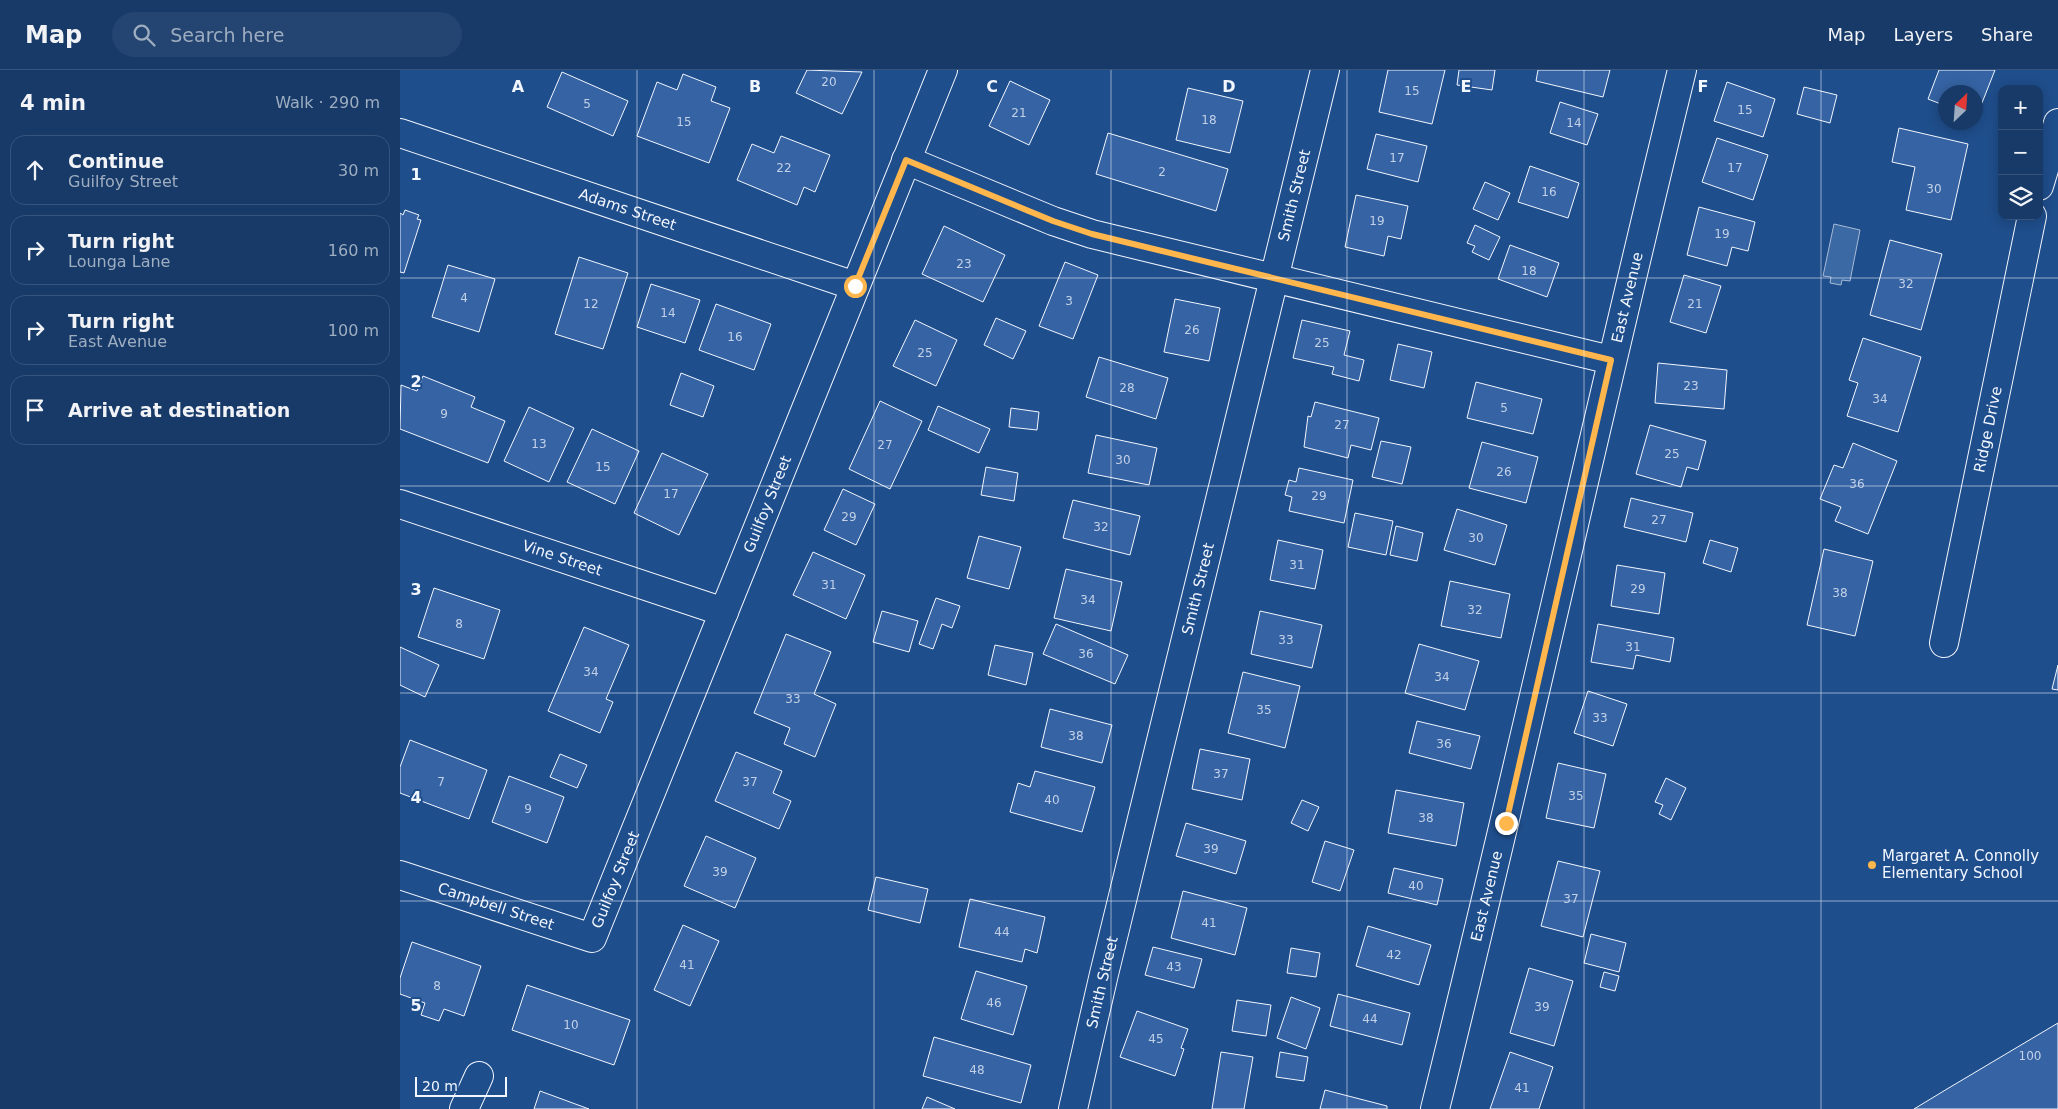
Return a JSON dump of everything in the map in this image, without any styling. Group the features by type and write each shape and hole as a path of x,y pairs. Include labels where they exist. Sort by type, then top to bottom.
{"street":[{"name":"Guilfoy Street","path":"592,938 943,70"},
{"name":"Smith Street","path":"1073,1109 1104,974 1326,70"},
{"name":"East Avenue","path":"1435,1109 1506,823 1611,360 1682,70"},
{"path":"2042,175 2058,123"},
{"name":"Adams Street","path":"400,133 855,286"},
{"path":"906,160 1072,228 1275,280 1611,360"},
{"name":"Ridge Drive","path":"1944,643 2031,220"},
{"name":"Vine Street","path":"400,504 724,612"},
{"name":"Campbell Street","path":"400,875 592,938"},
{"path":"464,1109 479,1076"}],"water":[{"path":"1834,224 1860,230 1850,281 1842,280 1841,285 1830,283 1831,277 1823,276"}],"building":[{"path":"807,70 862,72 842,114 796,93"},
{"path":"1388,70 1445,70 1432,124 1379,112"},
{"path":"1459,70 1495,70 1492,90 1457,85"},
{"path":"1538,70 1610,70 1603,97 1536,81"},
{"path":"1939,70 1995,70 1983,100 1983,85 1938,85 1938,103 1928,99"},
{"path":"562,72 628,101 613,136 547,107"},
{"path":"683,74 716,87 711,101 730,108 709,163 637,136 657,82 677,90"},
{"path":"1010,81 1050,100 1029,145 989,126"},
{"path":"1727,82 1775,99 1763,137 1714,121"},
{"path":"1804,87 1837,95 1830,123 1797,114"},
{"path":"1188,88 1243,101 1230,153 1176,140"},
{"path":"1560,102 1598,114 1587,145 1550,133"},
{"path":"1899,128 1968,144 1951,220 1906,210 1915,167 1892,162"},
{"path":"1108,133 1228,169 1216,211 1096,174"},
{"path":"1376,134 1427,146 1418,182 1367,169"},
{"path":"781,136 830,155 815,192 804,187 797,205 737,180 752,144 774,153"},
{"path":"1717,138 1768,155 1753,200 1702,182"},
{"path":"1530,166 1579,183 1568,218 1518,202"},
{"path":"1485,182 1510,193 1498,220 1473,209"},
{"path":"1356,195 1408,206 1401,239 1388,236 1384,256 1345,247"},
{"path":"1699,207 1755,222 1748,251 1732,247 1727,266 1687,255"},
{"path":"405,210 419,215 417,219 421,220 404,273 400,272 400,213 403,215"},
{"path":"1475,225 1500,237 1489,260 1472,252 1475,246 1467,243"},
{"path":"944,226 1005,255 983,302 922,274"},
{"path":"1890,240 1942,254 1921,330 1870,315"},
{"path":"1510,245 1559,263 1547,297 1498,279"},
{"path":"579,257 628,273 603,349 555,334"},
{"path":"1065,262 1098,275 1073,339 1039,326"},
{"path":"448,265 495,279 479,332 432,317"},
{"path":"1684,275 1721,286 1706,333 1670,322"},
{"path":"651,284 700,300 685,343 637,327"},
{"path":"1175,299 1220,308 1209,361 1164,352"},
{"path":"716,304 771,324 754,370 699,350"},
{"path":"996,318 1026,331 1013,359 984,345"},
{"path":"915,320 957,340 936,386 893,366"},
{"path":"1302,320 1350,331 1344,355 1364,360 1359,381 1332,374 1334,367 1293,358"},
{"path":"1863,338 1921,357 1898,432 1847,416 1858,383 1849,380"},
{"path":"1398,344 1432,352 1424,388 1390,380"},
{"path":"1099,357 1168,378 1156,419 1086,397"},
{"path":"1658,363 1727,370 1724,409 1655,403"},
{"path":"681,373 714,386 703,417 670,405"},
{"path":"423,376 475,397 471,407 505,421 488,463 400,429 401,385 417,391"},
{"path":"1476,382 1542,399 1533,434 1467,418"},
{"path":"880,401 922,421 890,489 849,469"},
{"path":"1315,402 1379,418 1371,450 1351,445 1348,458 1304,447 1308,416 1311,417"},
{"path":"938,406 990,429 979,453 928,430"},
{"path":"529,407 574,428 549,482 504,461"},
{"path":"1011,408 1039,412 1037,430 1009,427"},
{"path":"1650,425 1706,441 1698,470 1687,467 1681,487 1636,474"},
{"path":"592,429 639,451 615,504 567,482"},
{"path":"1096,435 1157,448 1149,485 1088,473"},
{"path":"1381,441 1411,447 1402,484 1372,477"},
{"path":"1482,442 1538,457 1526,503 1469,488"},
{"path":"1853,443 1897,461 1868,534 1835,521 1841,507 1820,499 1834,465 1843,468"},
{"path":"662,453 708,474 679,535 634,513"},
{"path":"986,467 1018,473 1014,501 981,495"},
{"path":"1299,468 1353,480 1344,523 1289,511 1292,497 1285,495 1289,480 1296,482"},
{"path":"843,489 875,504 856,545 824,530"},
{"path":"1631,498 1693,513 1686,542 1624,527"},
{"path":"1073,500 1140,516 1130,555 1063,538"},
{"path":"1457,509 1507,525 1495,565 1444,550"},
{"path":"1355,513 1393,521 1386,555 1348,547"},
{"path":"1396,526 1423,533 1417,561 1390,555"},
{"path":"979,536 1021,547 1009,589 967,578"},
{"path":"1278,540 1323,550 1315,589 1270,580"},
{"path":"1710,540 1738,548 1731,572 1703,563"},
{"path":"1824,549 1873,561 1855,636 1807,625"},
{"path":"813,552 865,575 846,619 793,595"},
{"path":"1617,565 1665,573 1659,614 1611,606"},
{"path":"1066,569 1122,582 1111,631 1054,618"},
{"path":"1450,581 1510,594 1501,638 1441,626"},
{"path":"434,588 500,610 484,659 418,637"},
{"path":"936,598 960,606 952,628 942,624 933,649 919,644"},
{"path":"882,611 918,621 909,652 873,642"},
{"path":"1260,611 1322,625 1312,668 1251,654"},
{"path":"1056,624 1128,655 1115,684 1043,654"},
{"path":"1598,624 1674,638 1670,662 1636,655 1633,669 1591,662"},
{"path":"584,627 629,645 606,699 613,702 600,733 548,711"},
{"path":"786,634 831,652 814,694 836,704 815,757 784,744 790,728 754,713"},
{"path":"1419,644 1479,661 1465,710 1405,693"},
{"path":"995,645 1033,653 1026,685 988,675"},
{"path":"400,647 439,665 425,697 400,685"},
{"path":"2058,665 2058,690 2052,689"},
{"path":"1243,672 1300,686 1285,748 1228,733"},
{"path":"1588,691 1627,704 1613,746 1574,733"},
{"path":"1050,709 1112,725 1102,763 1041,747"},
{"path":"1417,721 1480,736 1471,769 1409,753"},
{"path":"410,740 487,770 469,819 400,793 400,767"},
{"path":"1200,749 1250,759 1242,800 1192,789"},
{"path":"736,752 782,771 773,793 791,801 779,829 715,801"},
{"path":"560,754 587,765 577,788 550,777"},
{"path":"1558,763 1606,774 1594,828 1546,818"},
{"path":"1035,771 1095,787 1082,832 1010,812 1018,783 1030,787"},
{"path":"509,776 564,797 547,843 492,822"},
{"path":"1666,778 1686,788 1671,820 1659,814 1663,805 1655,802"},
{"path":"1396,790 1464,803 1456,846 1388,833"},
{"path":"1302,800 1319,807 1308,831 1291,823"},
{"path":"1186,823 1246,841 1236,874 1176,856"},
{"path":"706,836 756,858 735,908 684,886"},
{"path":"1325,841 1354,850 1340,891 1312,882"},
{"path":"1558,861 1600,871 1583,937 1541,926"},
{"path":"1394,868 1443,879 1437,905 1388,893"},
{"path":"876,877 928,889 920,923 868,910"},
{"path":"1183,891 1247,908 1235,955 1171,938"},
{"path":"970,899 1045,917 1037,953 1025,949 1022,962 959,947"},
{"path":"683,925 719,941 690,1006 654,990"},
{"path":"1368,926 1431,945 1419,985 1356,966"},
{"path":"1591,934 1626,943 1619,972 1584,963"},
{"path":"412,942 481,966 464,1016 444,1009 439,1021 421,1015 425,1003 400,994 400,978"},
{"path":"1153,947 1202,959 1194,988 1145,975"},
{"path":"1291,948 1320,953 1316,977 1287,973"},
{"path":"1529,968 1573,981 1554,1046 1510,1033"},
{"path":"976,971 1027,986 1013,1035 961,1019"},
{"path":"1604,972 1619,976 1615,991 1600,987"},
{"path":"527,985 630,1020 614,1065 512,1030"},
{"path":"1338,994 1410,1013 1402,1045 1330,1026"},
{"path":"1291,997 1320,1008 1306,1049 1277,1038"},
{"path":"1237,1000 1271,1005 1266,1036 1232,1031"},
{"path":"1137,1011 1188,1029 1181,1048 1184,1049 1175,1076 1120,1057"},
{"path":"2058,1023 2058,1109 1914,1109 1947,1089"},
{"path":"934,1037 1031,1065 1021,1103 923,1076"},
{"path":"1221,1052 1253,1057 1244,1109 1212,1109"},
{"path":"1280,1052 1308,1057 1304,1081 1276,1077"},
{"path":"1510,1052 1553,1067 1539,1109 1490,1109"},
{"path":"1325,1090 1387,1106 1387,1109 1320,1109"},
{"path":"540,1091 589,1109 534,1109"},
{"path":"927,1097 955,1109 922,1109"}],"place":[{"name":"Margaret A. Connolly Elementary School","path":"1872,865"}],"route":[{"path":"855,286 906,160 1053,221 1092,234 1275,280 1611,360 1506,823"}]}
